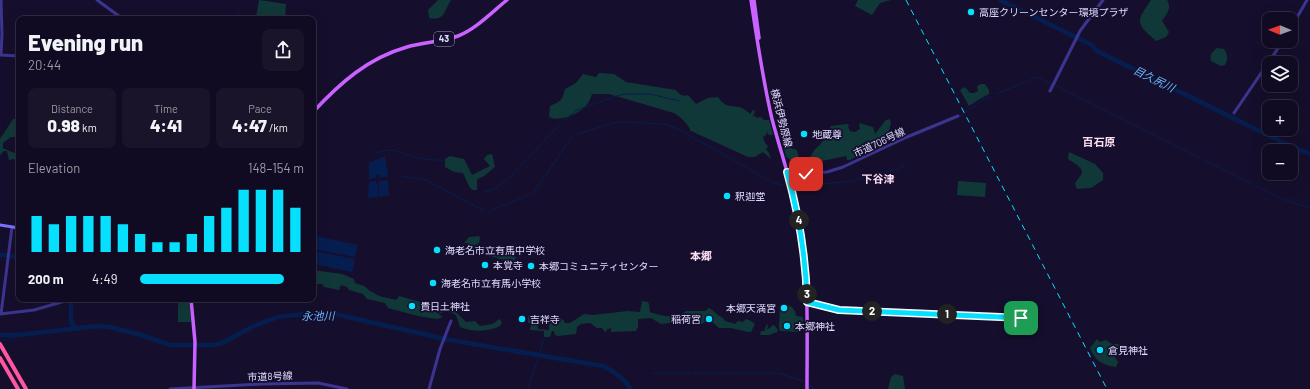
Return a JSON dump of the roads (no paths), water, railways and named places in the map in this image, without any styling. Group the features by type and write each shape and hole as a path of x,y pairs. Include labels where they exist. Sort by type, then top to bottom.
{"highway":[{"path":"0,344 26,389"},
{"path":"0,358 18,389"}],"main road":[{"name":"43","path":"316,109 346,79 371,62 406,47 457,36 476,25 507,0"},
{"name":"横浜伊勢原線","path":"753,0 757,39 767,97 801,229 805,262 807,302 807,385"},
{"path":"0,225 16,228"},
{"path":"191,302 195,342 194,388"}],"street":[{"path":"1,0 2,35 0,55 16,56"},
{"path":"97,0 119,16"},
{"path":"1050,91 1078,35 1090,16 1103,0"},
{"path":"1298,15 1306,0"},
{"path":"1234,112 1278,48"},
{"name":"市道706号線","path":"787,172 803,174 827,172 843,167 958,116"},
{"path":"12,227 1,314 34,310 61,302"},
{"path":"807,302 839,310 1036,319"},
{"path":"429,389 434,366 451,321"},
{"name":"市道8号線","path":"170,389 262,384 318,383 347,389"}],"water":[{"path":"385,156 388,176 379,178 379,175 376,175 376,178 369,179 369,163"},
{"path":"388,180 389,195 379,197 379,181"},
{"path":"376,181 376,183 378,183 378,197 368,198 369,182"},
{"path":"316,236 358,245 355,257 316,250"},
{"path":"316,252 355,259 352,272 316,265"}],"waterway":[{"name":"目久尻川","path":"1000,0 1092,45 1097,51 1109,57 1286,144 1310,154"},
{"path":"238,16 239,12"},
{"path":"997,94 1037,77 1052,84"},
{"path":"1055,85 1201,158"},
{"path":"565,120 577,110 625,94 650,94 679,101"},
{"path":"960,116 983,100 991,97"},
{"path":"484,192 494,189 508,179 561,123"},
{"path":"578,134 613,123 665,124 678,129 774,183 783,185"},
{"path":"490,211 533,193 572,137"},
{"path":"374,154 382,151 394,150 416,158 440,160 445,162"},
{"path":"1204,160 1285,200 1310,208"},
{"path":"804,186 852,181 898,169 905,165"},
{"path":"402,176 426,180 484,211"},
{"path":"0,255 16,257"},
{"path":"71,302 71,322 76,328"},
{"name":"永池川","path":"0,335 18,335 98,326 138,334 170,345 214,345 222,343 254,326 278,317 314,313 334,314 450,340 603,366 619,376 631,389"},
{"name":"永池川","path":"0,341 13,338 17,335"},
{"path":"540,352 543,340"},
{"name":"永池川","path":"538,359 539,354"},
{"path":"528,389 537,361"},
{"path":"653,373 690,373"},
{"path":"693,373 729,373"},
{"path":"732,373 775,373"},
{"path":"778,373 806,382"},
{"path":"808,384 815,389"}],"railway":[{"path":"906,0 1107,389"}],"place":[{"name":"高座クリーンセンター環境プラザ","path":"971,12"},
{"name":"地蔵尊","path":"804,134"},
{"name":"釈迦堂","path":"727,196"},
{"name":"海老名市立有馬中学校","path":"437,250"},
{"name":"本覚寺","path":"485,265"},
{"name":"本郷コミュニティセンター","path":"531,266"},
{"name":"海老名市立有馬小学校","path":"433,283"},
{"name":"貴日土神社","path":"412,306"},
{"name":"本郷天満宮","path":"784,308"},
{"name":"吉祥寺","path":"522,319"},
{"name":"稲荷宮","path":"709,319"},
{"name":"本郷神社","path":"787,326"},
{"name":"倉見神社","path":"1100,350"}],"district":[{"name":"百石原","path":"1099,142"},
{"name":"下谷津","path":"878,179"},
{"name":"本郷","path":"701,256"}]}
